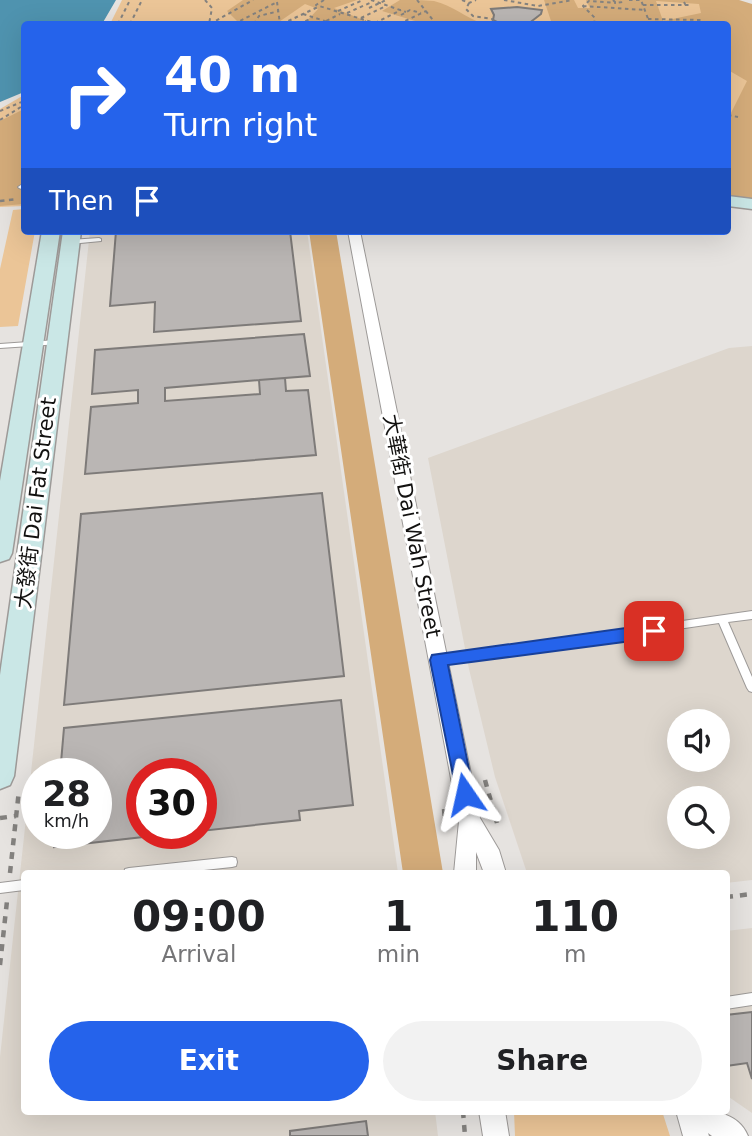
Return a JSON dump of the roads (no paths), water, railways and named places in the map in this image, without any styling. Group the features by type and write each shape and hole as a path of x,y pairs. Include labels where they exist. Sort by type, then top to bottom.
{"street":[{"path":"731,201 752,204"},
{"path":"731,214 752,216"},
{"name":"大發街 Dai Fat Street","path":"0,554 46,343 64,235"},
{"name":"大華街 Dai Wah Street","path":"355,235 470,821 465,870"},
{"name":"大發街 Dai Fat Street","path":"0,769 46,343"},
{"name":"大華街 Dai Wah Street","path":"470,821 491,857 494,870"},
{"path":"493,1115 496,1136"},
{"path":"690,1115 696,1136"},
{"path":"703,1115 735,1136"}],"lane":[{"path":"64,235 99,240"},
{"path":"0,346 46,343"},
{"path":"439,660 752,615"},
{"path":"722,620 752,688"},
{"path":"157,870 232,862"},
{"path":"0,888 21,885"},
{"path":"730,1002 752,999"}],"water":[{"path":"0,0 116,0 104,21 21,21 21,93 0,102"}]}
